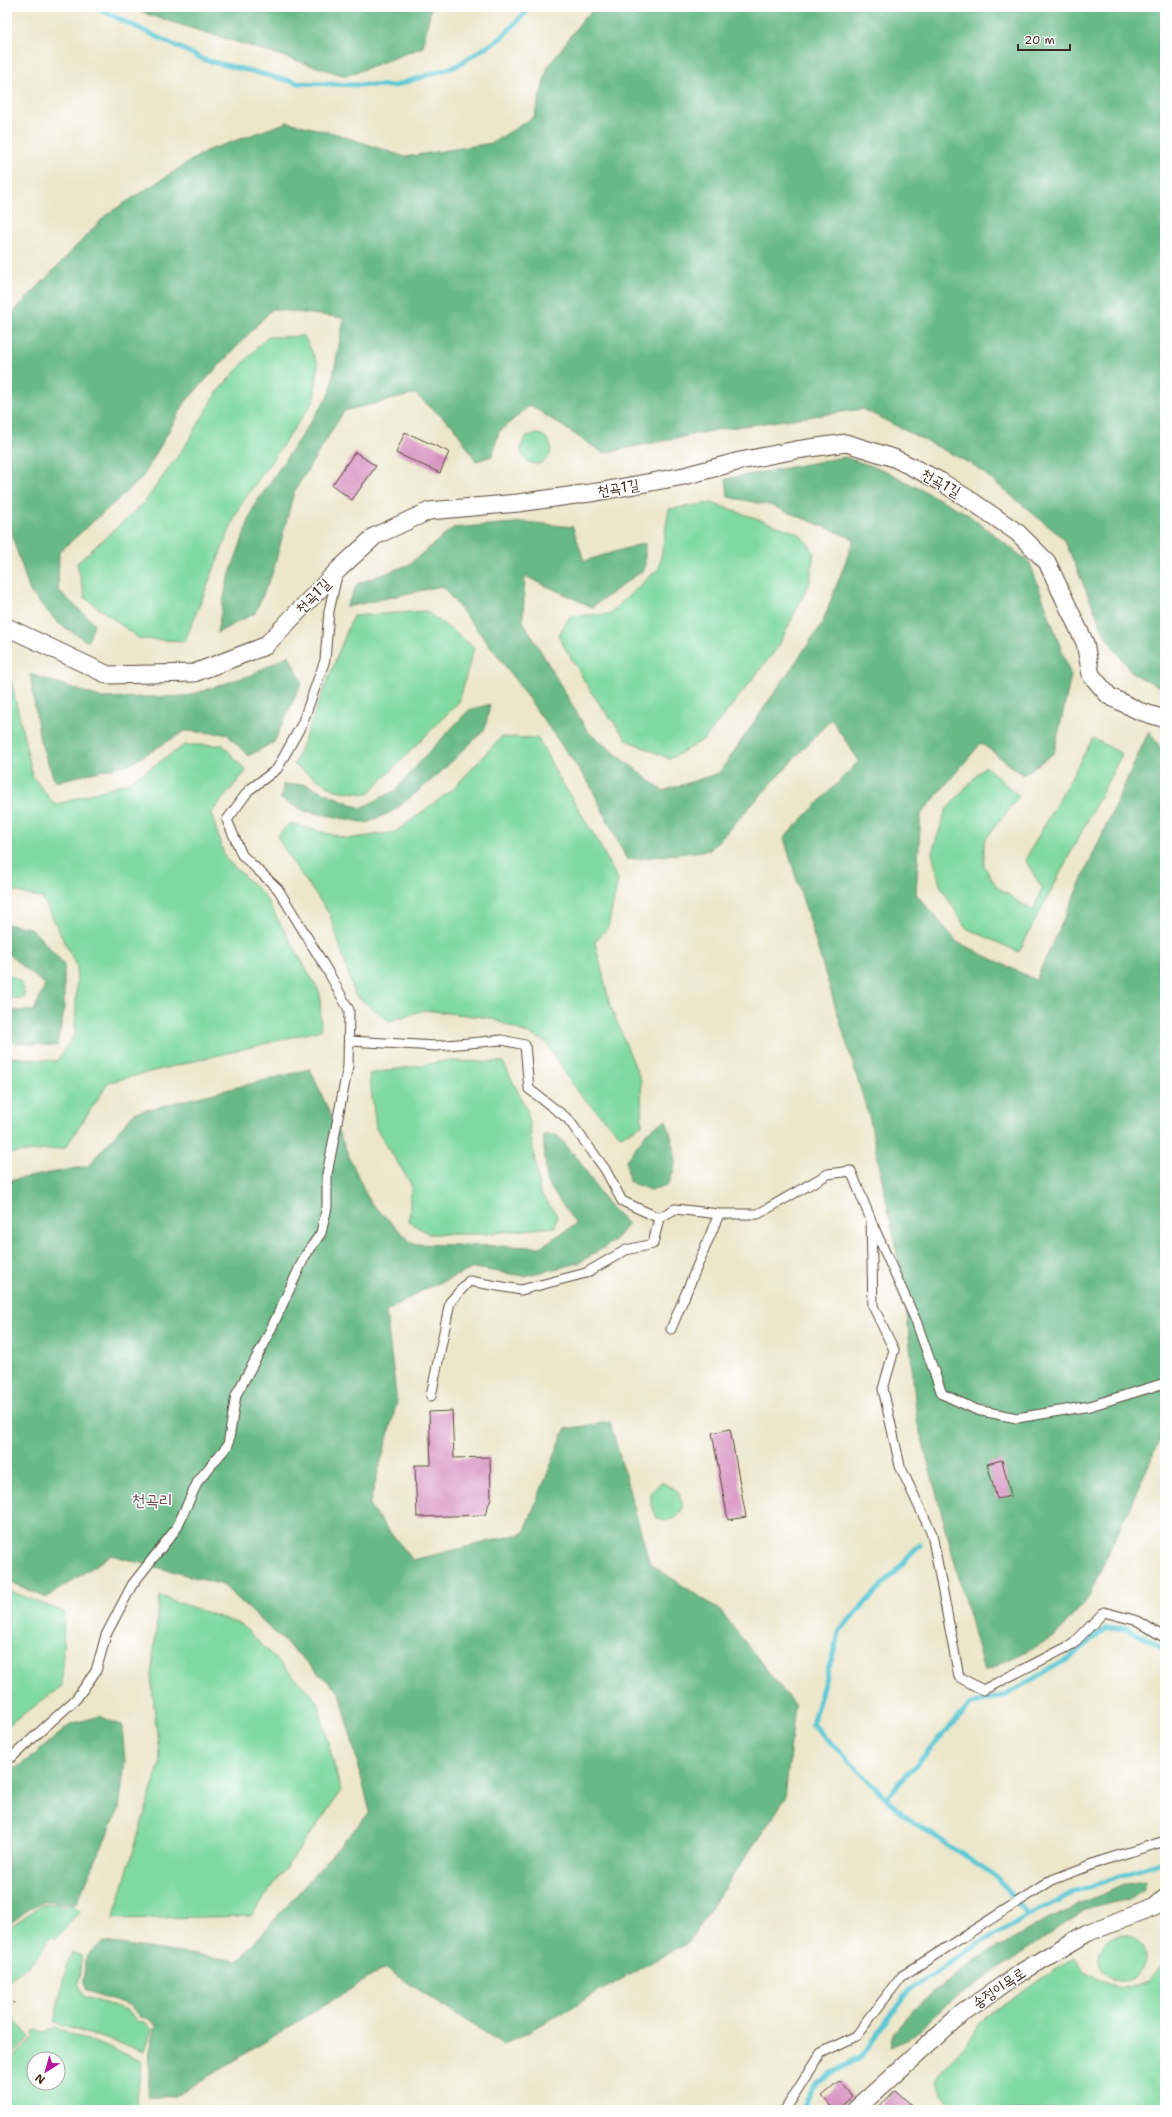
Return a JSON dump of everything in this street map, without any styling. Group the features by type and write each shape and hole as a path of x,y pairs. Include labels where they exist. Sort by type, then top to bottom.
{"street":[{"name":"천곡1길","path":"7,627 108,675 194,673 265,646 338,570 375,536 429,511 518,503 597,492 684,476 740,461 796,450 846,443 894,458 940,482 973,502 1018,533 1047,562 1085,643 1091,675 1109,696 1139,711 1165,719"},
{"name":"송정이목로","path":"854,2110 961,2014 1014,1977 1087,1933 1155,1907 1165,1898"}],"lane":[{"path":"7,1758 12,1757 76,1699 96,1671 106,1635 132,1585 176,1529 198,1480 228,1445 236,1395 264,1344 305,1256 321,1234 327,1207 327,1174 348,1066 350,1041 349,1010 330,975 278,889 242,855 227,820 249,790 278,769 302,724 325,660 328,611 338,570"},
{"path":"350,1041 436,1046 502,1040 525,1045 528,1089 568,1119 604,1169 622,1201 659,1218"},
{"path":"431,1396 450,1302 469,1281 521,1290 586,1273 626,1250 653,1244 659,1218 675,1208 719,1214 758,1214 828,1174 851,1171 870,1220 916,1321 942,1394 977,1410 1017,1418 1090,1406 1165,1383"},
{"path":"671,1330 719,1214"},
{"path":"870,1220 873,1306 894,1350 883,1389 900,1466 932,1534 959,1677 984,1690 1073,1644 1104,1612 1138,1621 1165,1638"},
{"path":"785,2110 821,2053 856,2036 902,1976 1052,1880 1104,1860 1165,1841"}],"path":[{"path":"7,2008 15,2001"}],"green space":[{"path":"134,7 431,7 423,47 346,76 149,15"},
{"path":"598,7 1165,7 1165,689 1133,674 1106,637 1064,539 975,466 863,409 715,430 603,453 530,405 499,432 492,456 476,461 454,427 415,394 344,411 294,492 273,572 255,613 217,633 227,582 254,506 330,393 344,318 272,309 186,401 142,478 59,552 58,590 94,623 88,642 58,623 30,592 7,518 7,319 106,215 206,151 288,122 337,134 405,157 492,143 534,117 548,67 583,19"},
{"path":"304,336 318,364 314,400 238,509 185,641 140,639 85,598 77,563 144,503 187,443 218,391 267,337"},
{"path":"536,434 542,435 550,443 550,455 542,463 536,464 530,463 522,455 521,449 522,443 530,435"},
{"path":"844,457 884,470 966,513 1030,563 1071,676 1054,753 1023,775 981,743 921,814 916,894 957,942 1036,980 1149,731 1165,755 1165,1429 1087,1600 1054,1637 984,1672 917,1421 905,1293 870,1120 784,838 859,761 831,719 710,850 627,860 590,785 498,656 442,586 346,607 357,584 408,565 453,528 525,522 573,527 584,561 645,543 645,569 592,607 525,576 523,621 588,732 663,791 719,773 822,624 854,539 773,506 728,497 726,479"},
{"path":"712,503 798,533 814,551 810,582 778,647 705,739 670,759 627,740 593,695 558,636 570,616 609,614 659,568 669,509"},
{"path":"426,611 474,647 459,702 368,794 335,790 294,765 353,616"},
{"path":"289,655 302,682 274,742 248,756 227,734 185,731 132,763 55,782 40,741 30,674 103,698 187,696 251,675"},
{"path":"7,663 33,777 55,805 129,782 185,745 223,745 246,771 211,813 225,858 264,895 320,993 321,1030 109,1082 65,1148 7,1154 7,1057 57,1061 75,1034 77,967 43,899 7,889"},
{"path":"490,704 485,729 440,773 395,810 367,823 305,811 281,799 283,785 305,784 361,808 396,790 426,755 469,710"},
{"path":"501,737 538,738 557,774 596,838 618,881 608,927 595,942 610,1005 641,1081 642,1125 621,1136 578,1093 545,1041 490,1018 424,1010 389,1021 355,995 330,915 291,860 277,836 290,823 348,839 395,832 453,789"},
{"path":"1093,738 1122,754 1019,952 966,928 940,885 932,852 946,810 985,766 1019,796 984,841 984,866 997,887 1033,911 1042,888 1025,860"},
{"path":"7,924 31,928 64,964 64,1011 57,1046 7,1042 7,1010 34,1011 45,985 7,953"},
{"path":"7,973 22,983 25,998 7,998"},
{"path":"445,1061 503,1062 527,1110 540,1193 557,1215 555,1227 483,1234 429,1234 409,1222 411,1184 376,1128 369,1074"},
{"path":"310,1069 369,1201 413,1244 540,1247 576,1224 547,1183 543,1135 557,1135 579,1160 605,1201 628,1224 614,1241 579,1263 524,1276 474,1268 425,1289 386,1312 397,1402 369,1506 413,1560 524,1533 565,1429 610,1422 650,1564 720,1610 795,1706 785,1799 688,1942 504,2045 385,1968 175,2097 148,2096 150,2051 156,2025 147,2018 140,2017 130,2005 87,1991 83,1981 87,1954 104,1942 238,1961 370,1812 340,1693 223,1585 111,1555 46,1598 7,1580 7,1181 88,1166 134,1113"},
{"path":"666,1120 675,1153 674,1168 668,1185 650,1190 629,1182 626,1160 649,1130"},
{"path":"661,1482 678,1491 683,1507 676,1518 670,1520 657,1518 651,1503 651,1492"},
{"path":"7,1590 64,1612 62,1686 7,1726"},
{"path":"160,1596 242,1625 317,1700 341,1792 251,1916 113,1919 160,1762 151,1676"},
{"path":"100,1716 122,1726 125,1762 119,1809 76,1904 69,1902 64,1904 56,1901 41,1903 34,1906 7,1926 7,1774 33,1756 71,1724"},
{"path":"1145,1880 1145,1889 1128,1899 1085,1910 948,2003 909,2039 890,2047 893,2033 917,2006 975,1960 1049,1918 1129,1883"},
{"path":"58,1903 64,1907 71,1904 80,1911 56,1939 51,1937 33,1962 9,1980 7,1984 7,1929 42,1905"},
{"path":"1117,1935 1127,1935 1135,1939 1141,1945 1145,1953 1145,1963 1141,1971 1135,1977 1127,1981 1117,1981 1109,1977 1103,1971 1099,1963 1099,1953 1103,1945 1109,1939"},
{"path":"72,1952 82,1956 78,1984 85,1997 127,2010 138,2022 145,2022 152,2029 145,2051 54,2023 64,1976"},
{"path":"1074,1957 1084,1971 1120,1989 1148,1981 1165,1962 1165,2110 953,2110 936,2081 985,2016"},
{"path":"9,2015 30,2037 7,2060 7,2017"},
{"path":"55,2028 141,2060 137,2101 140,2110 7,2110 7,2064 34,2036 32,2034 35,2030 44,2032"}],"building":[{"path":"405,432 449,452 440,473 396,453"},
{"path":"355,452 376,466 352,500 332,485"},
{"path":"452,1411 454,1458 490,1457 491,1498 485,1515 417,1517 415,1465 431,1465 429,1412"},
{"path":"730,1429 746,1517 728,1520 712,1433"},
{"path":"1002,1460 1011,1496 997,1499 987,1464"},
{"path":"840,2081 853,2096 837,2110 834,2110 822,2096"},
{"path":"895,2090 917,2110 877,2110"}],"waterway":[{"path":"95,7 205,60 299,83 394,86 456,66 501,38 531,7"},
{"path":"920,1545 840,1630 812,1724 902,1814 999,1879 1027,1916"},
{"path":"886,1798 971,1704 1004,1695 1068,1659 1105,1629 1127,1628 1159,1646 1165,1652"},
{"path":"802,2110 817,2082 860,2057 911,1989 978,1944 1027,1916 1079,1890 1165,1861"}],"district":[{"name":"천곡리","path":"152,1500"}]}
